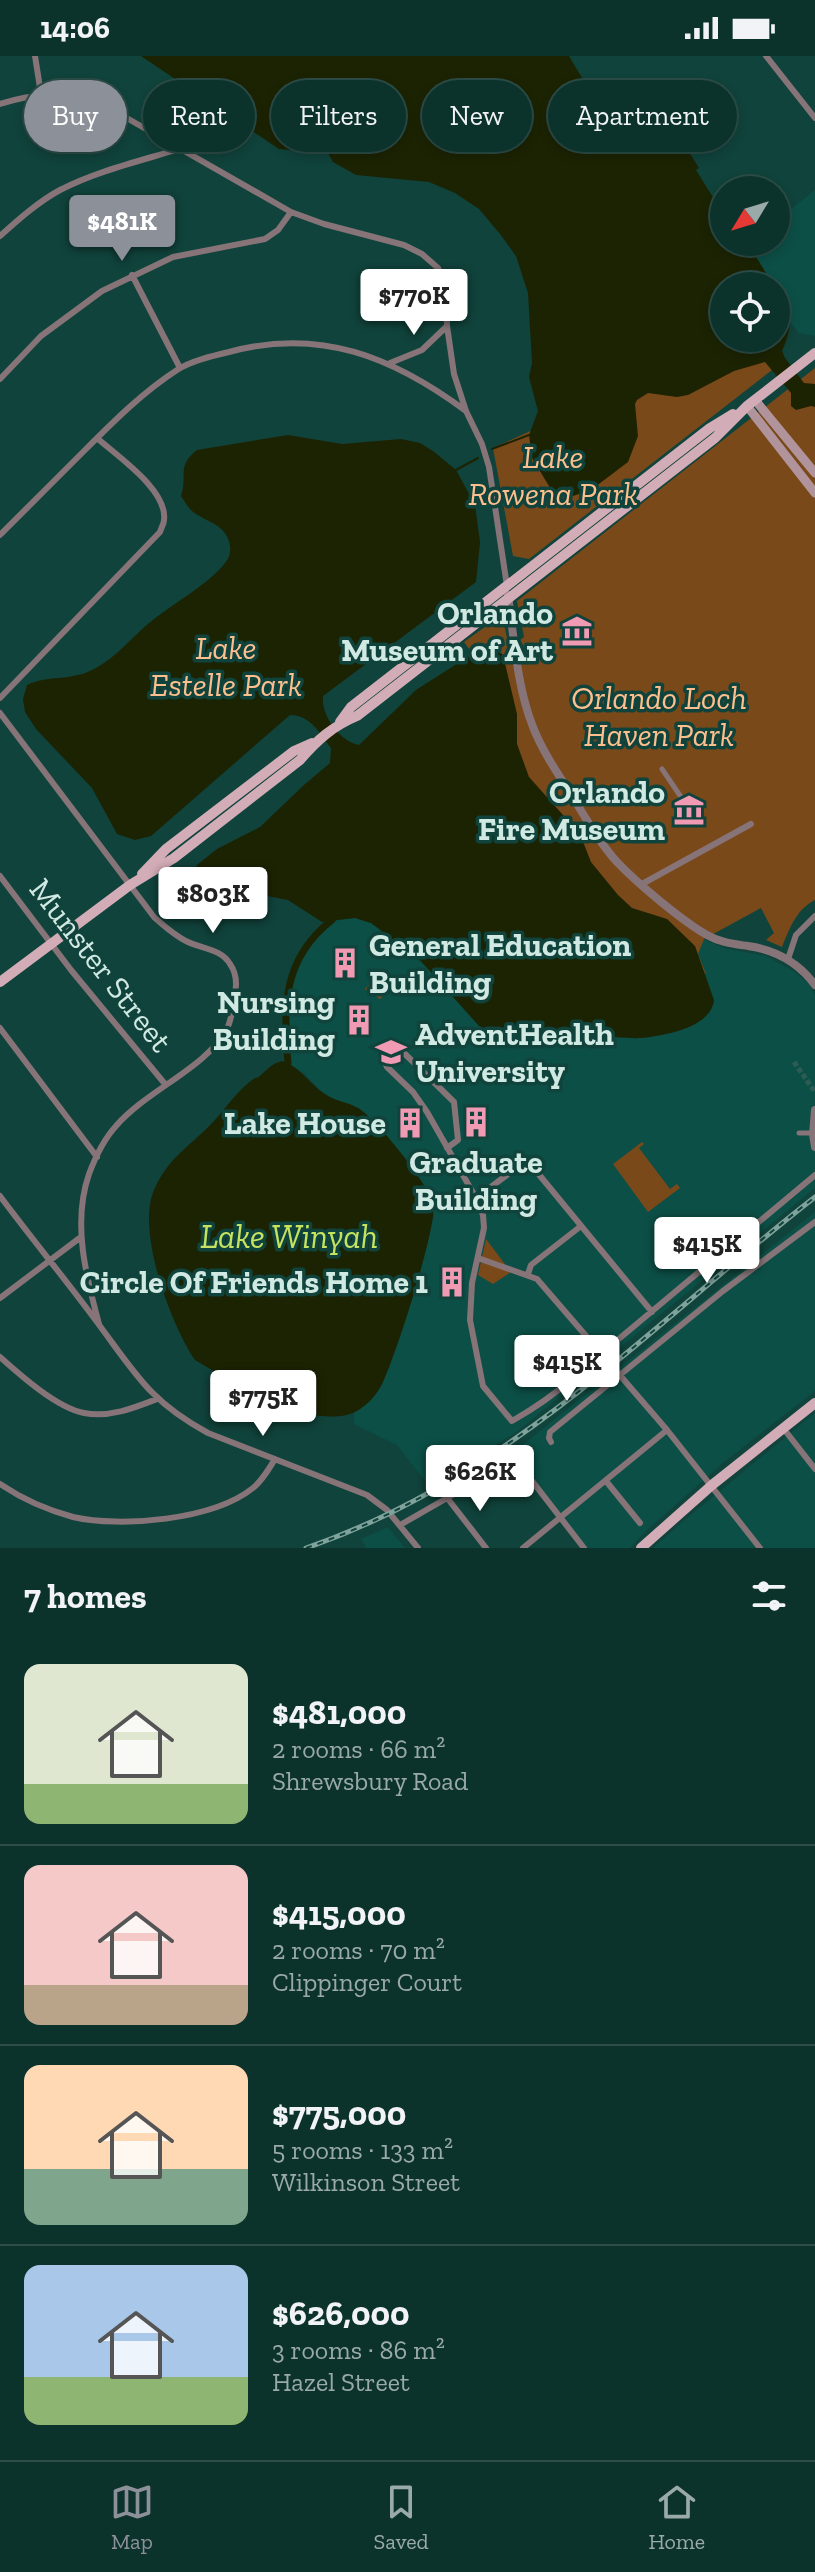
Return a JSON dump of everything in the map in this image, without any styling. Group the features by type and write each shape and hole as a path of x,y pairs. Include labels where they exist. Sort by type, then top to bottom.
{"main road":[{"path":"339,723 357,716 509,600 715,438 751,403 815,353"},
{"path":"751,403 815,473"},
{"path":"751,403 815,493"},
{"path":"0,982 130,885 166,849 294,751 318,740 339,723 351,707 710,428 751,403"},
{"path":"641,1548 712,1485 815,1403"}],"street":[{"path":"35,56 39,80"},
{"path":"766,56 815,118"},
{"path":"772,63 781,56"},
{"path":"0,104 24,98"},
{"path":"0,236 58,191 84,179 170,152"},
{"path":"184,152 291,212 404,245 422,254 438,268 446,286 447,326 454,374 489,467 522,684 540,744 618,863 712,938 728,944 759,947 788,959 815,985"},
{"path":"0,379 41,336 102,291 173,257 265,239 278,230 291,212"},
{"path":"132,275 180,368"},
{"path":"390,363 422,350 447,326"},
{"path":"0,535 126,409 180,368 248,347 313,344 359,352 390,363 432,386 466,411"},
{"path":"0,698 160,532 164,520 163,506 150,484 97,438"},
{"path":"0,713 154,917 169,931 228,960 237,986 228,1027 215,1045 115,1127 89,1175 81,1237 99,1324"},
{"path":"662,769 683,800"},
{"path":"642,884 751,824"},
{"name":"Munster Street","path":"0,876 165,1084"},
{"path":"788,959 796,935 815,916"},
{"path":"0,1028 97,1157"},
{"path":"447,1148 458,1140 454,1102 404,1053 388,1051 384,1060 387,1067 413,1092 483,1215 484,1228 469,1311 480,1377 488,1394 512,1421 545,1401 578,1374 593,1355 608,1348 815,1175"},
{"path":"815,1110 815,1147"},
{"path":"799,1133 815,1133"},
{"path":"476,1198 527,1160 652,1312"},
{"path":"0,1196 99,1324 125,1363 157,1399 208,1433 367,1495 387,1510 418,1548"},
{"path":"551,1442 550,1432 746,1273 815,1222"},
{"path":"528,1274 531,1265 581,1226"},
{"path":"0,1298 81,1237"},
{"path":"478,1258 537,1279 667,1430 760,1548"},
{"path":"0,1357 53,1399 82,1413 106,1414 129,1410 157,1399"},
{"path":"783,1428 815,1469"},
{"path":"523,1548 667,1430"},
{"path":"0,1484 42,1507 75,1517 118,1522 148,1521 211,1508 240,1496 254,1488 275,1459"},
{"path":"400,1525 515,1459 584,1548"},
{"path":"606,1481 640,1523"},
{"path":"448,1499 486,1548"}],"shaded area":[{"path":"815,190 815,336 799,333 790,322 790,272 751,272 739,256 790,256 790,210"},
{"path":"355,918 371,923 393,938 434,974 601,1037 647,1038 698,1022 697,953 704,939 723,948 766,956 795,972 808,983 815,995 815,1188 518,1431 429,1486 397,1445 354,1424 354,1413 368,1402 382,1384 409,1306 434,1217 423,1183 360,1109 325,1095 304,1073 288,1063 286,997 293,966 317,932 332,920"},
{"path":"815,1212 815,1391 724,1462 630,1548 587,1548 511,1454"},
{"path":"815,1413 815,1548 653,1548 687,1518"},
{"path":"388,1527 405,1548 366,1548 361,1539"}],"green space":[{"name":"Lake Rowena Park","path":"710,349 710,352 757,352 772,370 529,559 513,556 493,448"},
{"name":"Orlando Loch Haven Park","path":"815,368 815,900 799,914 782,947 766,940 774,933 761,908 704,939 698,954 706,974 646,926 526,800 502,653 487,646 472,653 464,642 496,619 505,628 509,648 524,637 517,601"},
{"path":"381,972 394,986 380,999 365,989"},
{"path":"642,1142 644,1144 639,1148 670,1189 677,1184 680,1188 648,1212 613,1164"},
{"path":"486,1239 511,1272 493,1284 478,1275"}],"water":[{"path":"141,56 569,56 584,80 548,80 548,152 689,152 710,192 710,256 756,256 765,272 710,272 710,352 782,352 804,383 815,384 815,407 796,410 791,406 791,393 765,362 734,371 688,395 677,397 648,393 635,404 638,436 628,462 591,490 573,496 552,491 532,458 529,435 538,411 529,377 532,363 528,293 516,256 479,209 455,193 429,182 356,175 333,162 325,152 406,152 406,80 271,80 271,144 255,133 255,80 177,80"},
{"path":"288,435 342,444 401,439 420,443 456,470 475,505 480,542 476,582 323,696 328,719 338,733 359,745 416,690 474,653 487,647 503,655 517,714 517,744 529,777 580,834 591,862 618,895 632,908 667,919 695,946 714,1000 706,1016 698,1022 678,1031 643,1038 600,1037 546,1043 508,1037 479,1026 420,960 371,923 355,918 322,922 288,900 200,883 193,873 197,865 217,849 260,827 330,763 331,748 314,726 303,718 290,715 151,836 135,840 117,834 92,788 36,729 25,712 23,699 27,685 84,673 101,665 153,620 210,578 228,559 230,546 225,533 192,511 181,496 185,466 191,456 197,450"},
{"name":"Lake Winyah","path":"282,1061 295,1068 319,1090 366,1114 412,1167 433,1203 423,1263 388,1370 370,1401 360,1409 341,1416 304,1413 284,1407 195,1360 167,1302 149,1229 154,1190 166,1168 247,1084"}],"waterway":[{"path":"492,449 529,435"},
{"path":"456,470 478,458"},
{"path":"288,1063 287,1003 295,967 304,950 332,920"}],"tunnel":[{"path":"794,1062 815,1092"}],"railway":[{"path":"306,1548 380,1518 448,1482 513,1440 575,1395 815,1197"}],"place":[{"name":"Orlando Museum of Art","path":"577,631"},
{"name":"Orlando Fire Museum","path":"689,810"},
{"name":"General Education Building","path":"345,963"},
{"name":"Nursing Building","path":"359,1020"},
{"name":"AdventHealth University","path":"391,1052"},
{"name":"Graduate Building","path":"476,1122"},
{"name":"Lake House","path":"410,1123"},
{"name":"Circle Of Friends Home 1","path":"452,1282"}],"park label":[{"name":"Lake Estelle Park","path":"226,666"}]}
